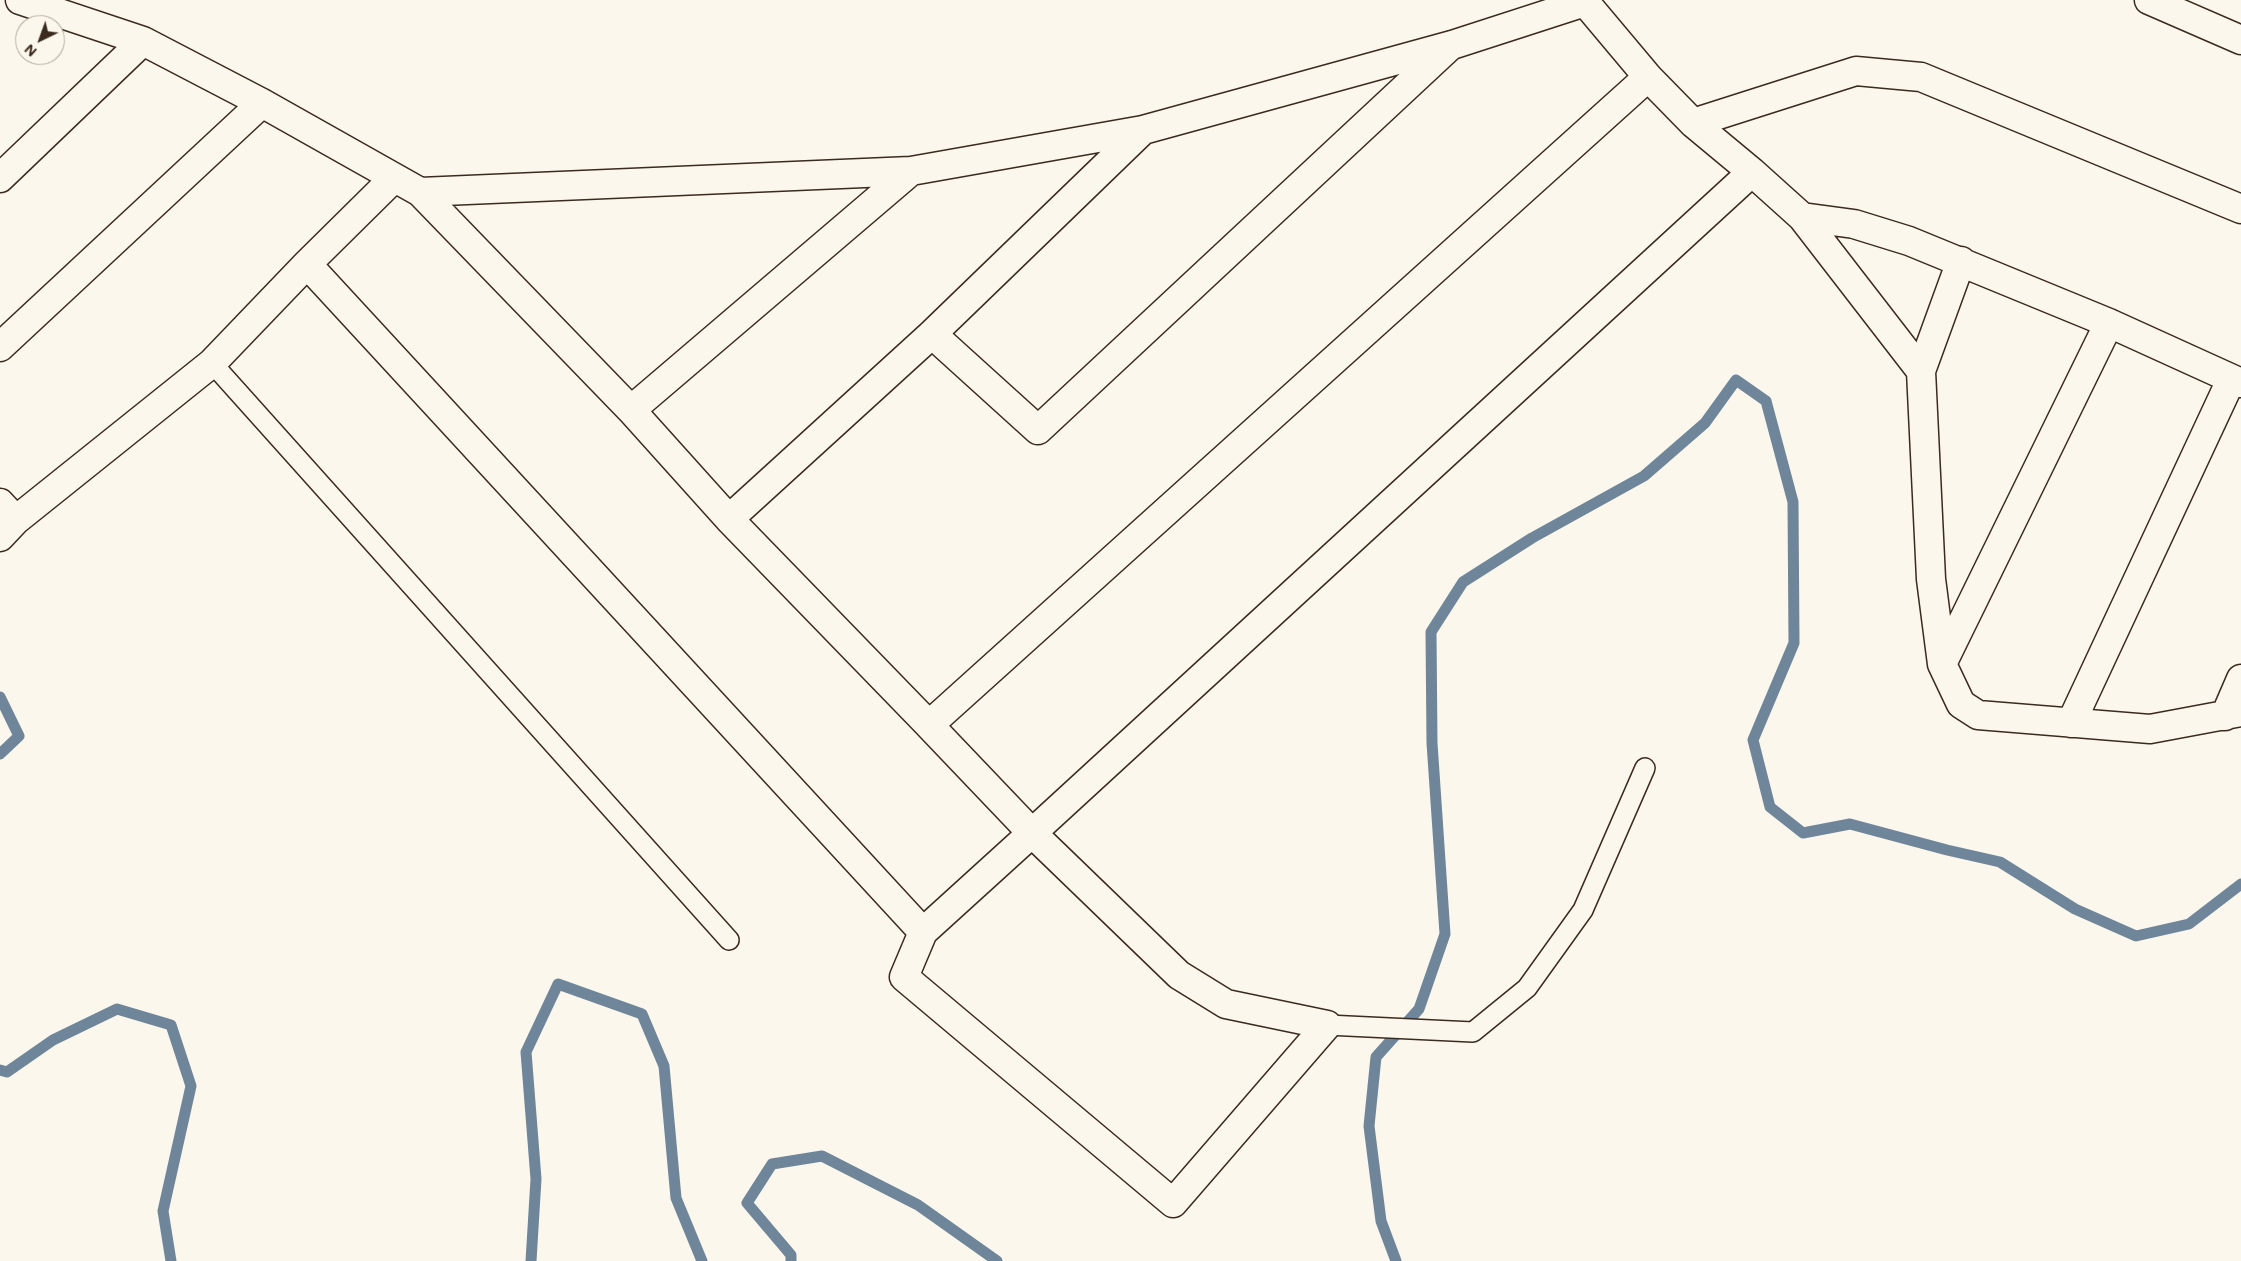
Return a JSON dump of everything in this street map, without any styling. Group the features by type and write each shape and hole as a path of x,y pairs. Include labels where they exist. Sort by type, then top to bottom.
{"street":[{"path":"20,0 142,42 262,103 420,192 631,410 729,519 1032,833 1180,975 1226,1004 1327,1024 1173,1203 904,977 923,932 1032,833 1752,172"},
{"path":"2149,0 2241,40"},
{"path":"420,192 911,171 1143,130 1452,45 1589,1 1648,77 1693,123 1802,217 1921,371"},
{"path":"0,178 142,42"},
{"path":"932,334 1038,430 1452,45"},
{"path":"1693,123 1856,72 1921,77 2241,209"},
{"path":"929,725 1648,77"},
{"path":"0,347 262,103"},
{"path":"729,519 932,334 1143,130"},
{"path":"631,410 911,171"},
{"path":"5,520 212,363 307,264 394,178"},
{"path":"1802,217 1854,224 1909,241 2108,323 2236,381 2072,723"},
{"path":"1961,261 1921,371 1931,579 1942,664 1961,704 1978,715 2150,729 2233,714 2241,679"},
{"path":"307,264 923,932"},
{"path":"1942,664 2108,323"}],"lane":[{"path":"212,363 729,940"},
{"path":"1327,1024 1473,1032 1527,988 1583,910 1645,768"}],"waterway":[{"path":"1396,1261 1381,1221 1369,1126 1376,1057 1419,1009 1445,934 1432,743 1431,632 1463,582 1532,538 1644,476 1705,423 1736,380 1766,401 1793,502 1794,643 1753,740 1770,807 1803,833 1850,824 2000,862 2075,909 2136,936 2189,924 2241,884"},
{"path":"0,697 19,736 0,754"},
{"path":"531,1261 536,1179 526,1052 558,984 642,1014 664,1066 676,1198 702,1261"},
{"path":"0,1070 7,1072 53,1040 117,1009 171,1025 191,1086 163,1211 171,1261"},
{"path":"791,1261 791,1255 747,1203 772,1164 822,1156 918,1205 997,1261"}]}
